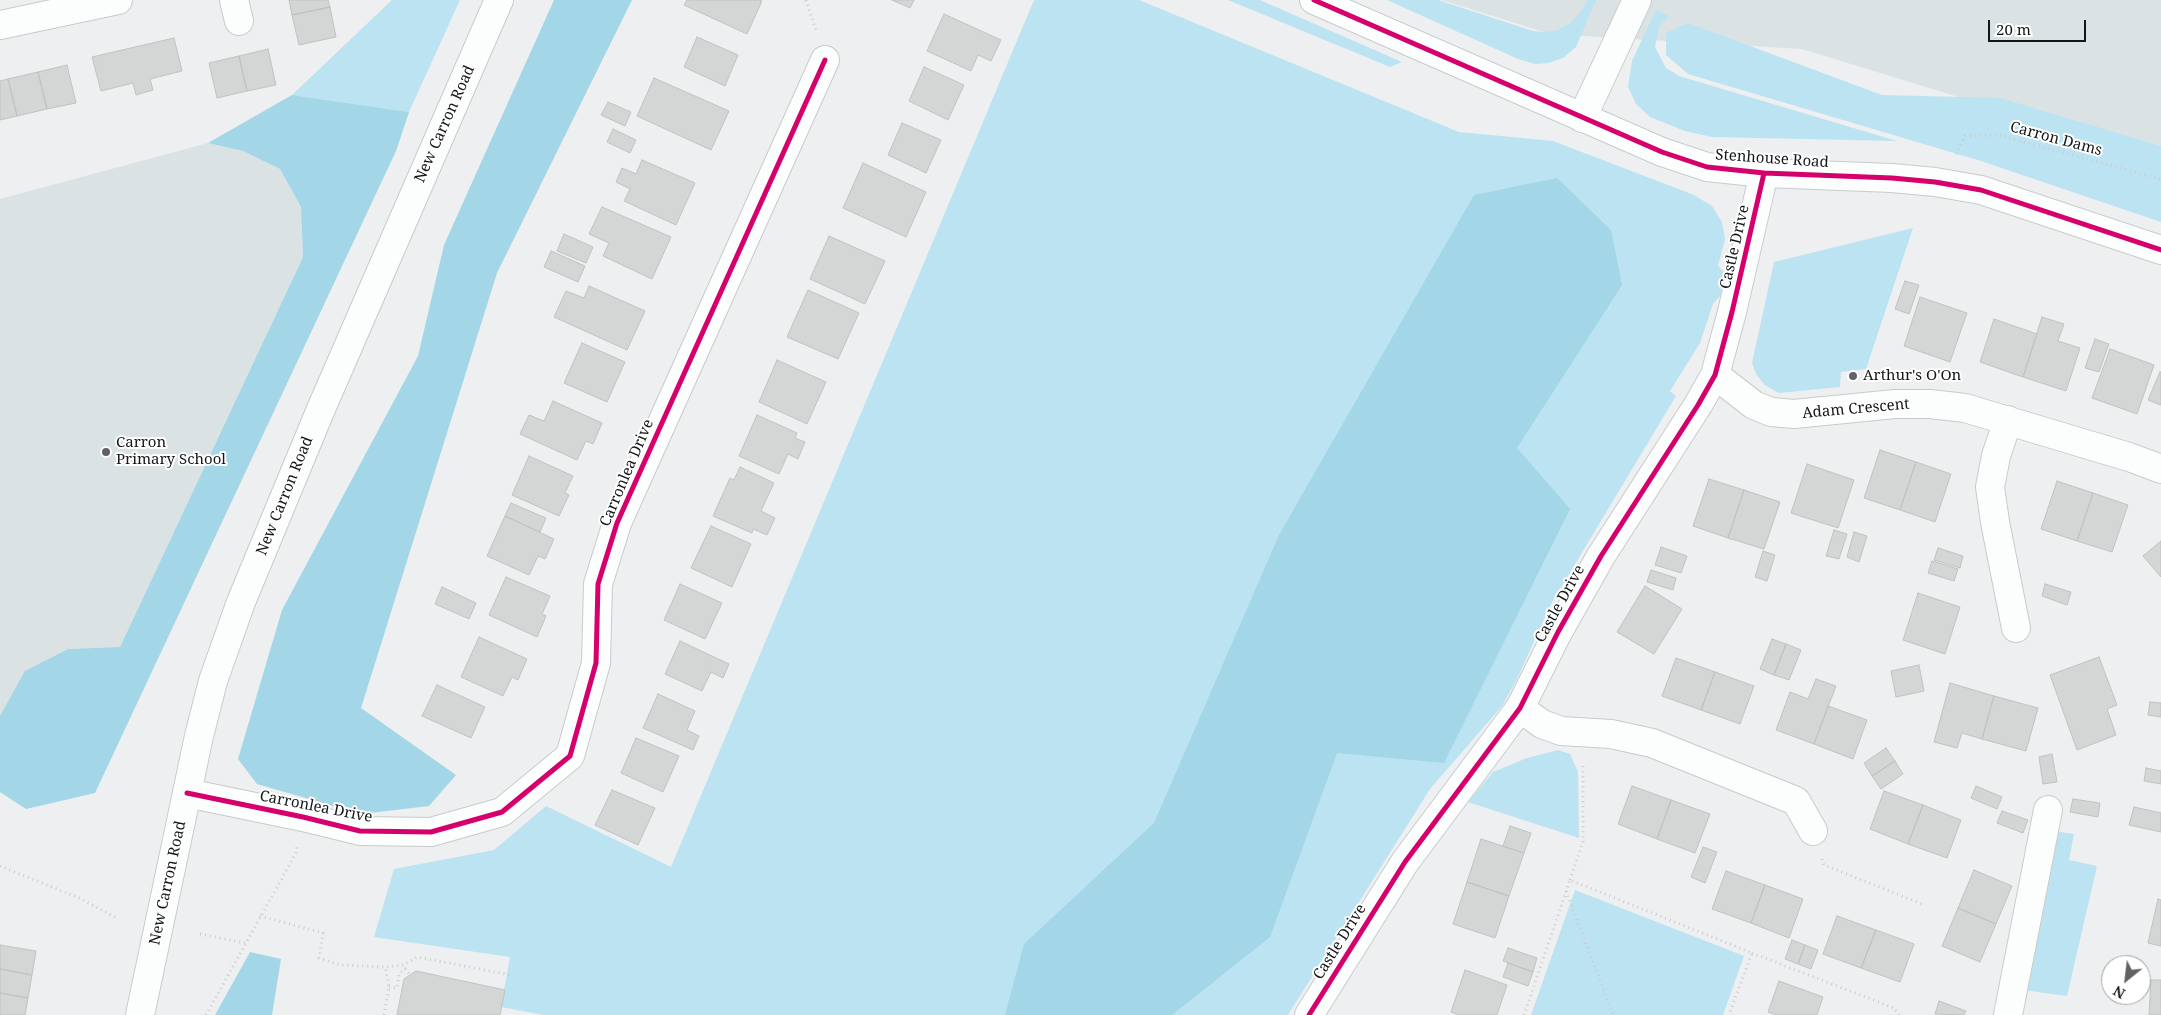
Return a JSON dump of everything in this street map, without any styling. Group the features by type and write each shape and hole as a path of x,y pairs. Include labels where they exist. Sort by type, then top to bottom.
{"street":[{"path":"0,26 118,0"},
{"name":"New Carron Road","path":"140,1015 187,793 213,682 241,602 321,409 499,0"},
{"name":"Stenhouse Road","path":"1314,0 1662,152 1707,167 1764,173 1892,178 1935,182 1981,190 2161,250"},
{"path":"1582,118 1637,0"},
{"name":"Carronlea Drive","path":"187,793 360,831 431,832 502,812 570,756 596,663 598,584 617,523 825,60"},
{"name":"Castle Drive","path":"1309,1015 1406,862 1520,708 1558,632 1601,556 1698,405 1715,375 1732,312 1764,173"},
{"name":"Adam Crescent","path":"1715,375 1754,405 1771,412 1794,414 1895,404 1930,404 1965,408 2129,457 2161,469"},
{"path":"2008,420 1996,456 1990,487 2016,628"},
{"path":"1520,708 1542,724 1561,731 1611,734 1652,743 1796,801 1813,831"},
{"path":"2008,1015 2048,810"}],"path":[{"path":"1524,1015 1583,842 1582,733"},
{"path":"206,1015 296,853 303,817"},
{"path":"1813,831 1824,865 1922,904"},
{"path":"0,866 80,898 115,917"},
{"path":"1570,880 1894,1008 1899,1015"},
{"path":"1566,891 1613,1015"},
{"path":"260,916 323,933 318,958 340,965 385,968 404,967"},
{"path":"200,934 245,943"},
{"path":"1729,1015 1752,953"},
{"path":"389,987 397,988 399,974 404,967 417,957 511,974"},
{"path":"404,967 410,976"},
{"path":"384,1015 389,987 385,968"}],"shaded area":[{"path":"392,0 460,0 409,112 292,95"},
{"path":"554,0 632,0 497,273 361,708 456,775 429,806 361,814 257,784 238,759 282,610 418,356 444,245"},
{"path":"1034,0 1139,0 1459,132 1553,141 1694,195 1712,206 1722,222 1725,239 1718,266 1727,275 1721,295 1713,304 1700,343 1670,391 1676,396 1551,604 1516,681 1502,706 1430,789 1288,1015 544,1015 501,1007 510,957 374,937 394,869 494,850 546,806 671,867"},
{"path":"1228,0 1260,0 1402,62 1390,67"},
{"path":"1387,0 1438,0 1533,31 1544,32 1558,30 1570,23 1579,14 1588,0 1596,0 1576,47 1563,58 1548,63 1535,64 1518,59"},
{"path":"1442,0 2161,0 2161,159 1802,49 1550,34"},
{"path":"1656,10 1669,16 1659,26 1655,47 1666,68 1679,76 1897,141 1712,137 1685,131 1650,117 1636,104 1628,87 1632,61"},
{"path":"1688,23 1882,95 2000,98 2161,146 2161,222 1981,161 1688,74 1666,55 1666,33"},
{"path":"292,95 409,112 396,151 95,793 26,809 0,792 0,716 25,671 68,649 120,647 303,257 301,207 280,169 243,151 208,143"},
{"name":"Carron Primary School","path":"208,143 243,151 280,169 301,207 303,257 120,647 68,649 26,671 0,716 0,199"},
{"path":"1557,178 1611,230 1622,285 1517,448 1570,509 1444,763 1337,753 1270,937 1172,1015 1005,1015 1024,944 1154,823 1279,535 1474,195"},
{"path":"1913,228 1866,369 1841,372 1840,387 1779,393 1765,385 1756,374 1752,363 1774,262"},
{"path":"1558,750 1570,754 1578,772 1579,838 1468,802 1493,772 1527,758"},
{"path":"2054,831 2074,834 2069,860 2097,866 2067,996 2023,990"},
{"path":"1575,890 1744,956 1723,1015 1531,1015"},
{"path":"250,952 281,959 272,1015 215,1015"}],"building":[{"path":"289,0 328,0 330,7 292,15"},
{"path":"687,0 762,1 747,34 684,5"},
{"path":"892,0 914,0 910,8"},
{"path":"330,7 336,37 299,45 292,15"},
{"path":"944,14 1001,40 991,61 978,55 971,71 927,51"},
{"path":"697,37 738,55 725,86 684,67"},
{"path":"174,38 182,71 150,79 153,90 136,95 133,83 101,91 92,57"},
{"path":"268,49 276,85 247,91 239,56"},
{"path":"239,56 247,91 217,98 209,63"},
{"path":"67,65 76,103 47,109 38,72"},
{"path":"924,67 964,85 948,120 909,101"},
{"path":"38,72 47,109 17,116 8,79"},
{"path":"654,78 729,111 711,150 637,116"},
{"path":"8,79 17,116 0,120 0,81"},
{"path":"608,102 631,112 625,126 601,115"},
{"path":"902,123 941,140 926,173 888,155"},
{"path":"613,129 636,140 630,153 607,142"},
{"path":"642,160 695,183 676,225 624,201 630,189 616,182 622,168 636,174"},
{"path":"863,163 926,192 906,237 843,208"},
{"path":"602,207 671,237 652,279 603,256 609,243 589,234"},
{"path":"564,234 593,247 586,263 557,251"},
{"path":"829,236 885,261 865,304 810,279"},
{"path":"551,251 585,266 578,282 544,267"},
{"path":"1905,281 1919,285 1909,314 1895,309"},
{"path":"589,286 645,311 627,350 554,317 566,291 584,298"},
{"path":"808,290 859,313 838,359 787,337"},
{"path":"1920,297 1967,313 1950,362 1904,346"},
{"path":"2042,317 2064,324 2058,341 2080,348 2066,391 2023,377"},
{"path":"1994,319 2037,334 2023,377 1980,362"},
{"path":"2095,339 2109,344 2099,372 2085,368"},
{"path":"582,343 625,362 607,402 564,383"},
{"path":"2110,349 2154,365 2137,414 2092,398"},
{"path":"777,360 826,382 807,424 759,402"},
{"path":"2161,372 2161,405 2148,400"},
{"path":"553,401 602,423 593,444 586,441 577,460 520,434 529,415 544,421"},
{"path":"757,415 797,433 795,438 805,442 798,459 788,454 779,474 739,456"},
{"path":"1880,450 1916,462 1900,510 1864,498"},
{"path":"529,456 573,476 565,493 569,495 559,516 512,495"},
{"path":"1916,462 1951,474 1935,522 1900,510"},
{"path":"1807,464 1854,480 1838,528 1791,513"},
{"path":"740,467 774,483 761,511 775,518 767,535 753,529 752,533 713,516 730,478 734,480"},
{"path":"1709,479 1744,490 1728,538 1693,526"},
{"path":"2057,481 2093,493 2077,541 2041,529"},
{"path":"1744,490 1780,502 1764,549 1728,538"},
{"path":"2093,493 2128,505 2112,552 2077,541"},
{"path":"511,503 546,518 540,532 505,516"},
{"path":"505,516 554,539 545,559 538,556 529,575 487,556"},
{"path":"711,526 751,544 732,587 691,568"},
{"path":"1834,530 1847,534 1839,559 1826,556"},
{"path":"1854,532 1867,536 1859,562 1847,557"},
{"path":"2161,541 2161,577 2143,556"},
{"path":"1661,547 1687,556 1681,573 1655,565"},
{"path":"1938,548 1963,556 1960,568 1934,560"},
{"path":"1763,551 1775,555 1767,581 1755,577"},
{"path":"1932,561 1958,569 1954,581 1928,573"},
{"path":"1651,570 1676,578 1673,590 1647,582"},
{"path":"506,577 550,596 542,614 546,616 537,637 489,615"},
{"path":"680,584 722,603 705,639 664,620"},
{"path":"2045,584 2071,592 2067,605 2042,596"},
{"path":"1645,586 1682,609 1654,654 1617,632"},
{"path":"442,587 476,603 469,619 435,604"},
{"path":"1918,593 1960,607 1945,654 1903,640"},
{"path":"479,637 527,659 518,680 512,677 503,696 461,677"},
{"path":"1772,639 1786,644 1774,675 1760,669"},
{"path":"680,641 729,664 723,678 711,672 702,691 665,674"},
{"path":"1786,644 1801,650 1789,680 1774,675"},
{"path":"2099,657 2117,705 2107,709 2116,735 2077,750 2050,675"},
{"path":"1676,658 1715,672 1701,710 1662,696"},
{"path":"1919,665 1924,691 1896,697 1891,671"},
{"path":"1715,672 1754,686 1740,724 1701,710"},
{"path":"1816,679 1836,686 1814,744 1776,730 1790,692 1808,699"},
{"path":"1950,683 1994,696 1982,739 1962,733 1957,748 1934,742"},
{"path":"437,685 485,707 471,738 422,716"},
{"path":"658,694 695,711 687,730 699,736 693,750 643,728"},
{"path":"1994,696 2038,708 2026,751 1982,739"},
{"path":"2150,702 2161,703 2161,717 2148,715"},
{"path":"1828,706 1867,720 1853,759 1814,744"},
{"path":"636,738 679,756 663,792 621,773"},
{"path":"1886,748 1895,761 1872,776 1864,763"},
{"path":"2052,754 2057,782 2043,784 2039,757"},
{"path":"1895,761 1903,774 1881,789 1872,776"},
{"path":"2146,768 2161,771 2161,784 2144,781"},
{"path":"1632,786 1671,800 1657,839 1618,824"},
{"path":"1976,786 2002,797 1997,809 1971,798"},
{"path":"612,790 655,808 638,845 595,825"},
{"path":"1884,791 1923,805 1908,844 1870,829"},
{"path":"2073,799 2100,803 2098,817 2070,812"},
{"path":"1671,800 1710,814 1695,853 1657,839"},
{"path":"1923,805 1961,820 1947,858 1908,844"},
{"path":"2134,807 2161,813 2161,832 2129,825"},
{"path":"2002,811 2028,820 2023,833 1997,823"},
{"path":"1510,826 1531,833 1524,853 1503,846"},
{"path":"1481,839 1524,853 1509,896 1467,882"},
{"path":"1703,847 1717,852 1705,883 1691,877"},
{"path":"1974,870 2012,886 1996,924 1958,908"},
{"path":"1726,871 1765,885 1751,923 1712,909"},
{"path":"1467,882 1509,896 1495,938 1453,924"},
{"path":"1765,885 1803,899 1789,938 1751,923"},
{"path":"2158,899 2161,900 2161,946 2148,943"},
{"path":"1958,908 1996,924 1980,962 1942,946"},
{"path":"1837,916 1876,930 1861,968 1823,954"},
{"path":"1876,930 1914,944 1900,982 1861,968"},
{"path":"1792,940 1805,945 1798,964 1785,959"},
{"path":"0,945 36,951 32,975 0,969"},
{"path":"1805,945 1818,950 1811,969 1798,964"},
{"path":"1508,948 1537,958 1533,972 1503,961"},
{"path":"1508,963 1533,972 1528,986 1503,977"},
{"path":"0,969 32,975 28,998 0,993"},
{"path":"1465,970 1507,985 1497,1015 1459,1015 1451,1012"},
{"path":"416,971 505,990 500,1015 397,1015 404,979"},
{"path":"2151,980 2161,980 2161,1015 2149,1015"},
{"path":"1779,981 1823,997 1817,1015 1776,1015 1768,1012"},
{"path":"0,993 28,998 25,1015 0,1015"},
{"path":"1939,1001 1966,1011 1964,1015 1935,1014"}],"cycle path":[{"path":"1314,0 1662,152 1707,167 1764,173 1892,178 1935,182 1981,190 2161,250"},
{"path":"187,793 360,831 431,832 502,812 570,756 596,663 598,584 617,523 825,60"},
{"path":"1309,1015 1405,862 1520,708 1558,632 1601,556 1698,405 1715,375 1732,312 1764,173"}],"place":[{"name":"Arthur's O'On","path":"1853,376"},
{"name":"Carron Primary School","path":"106,452"}]}
